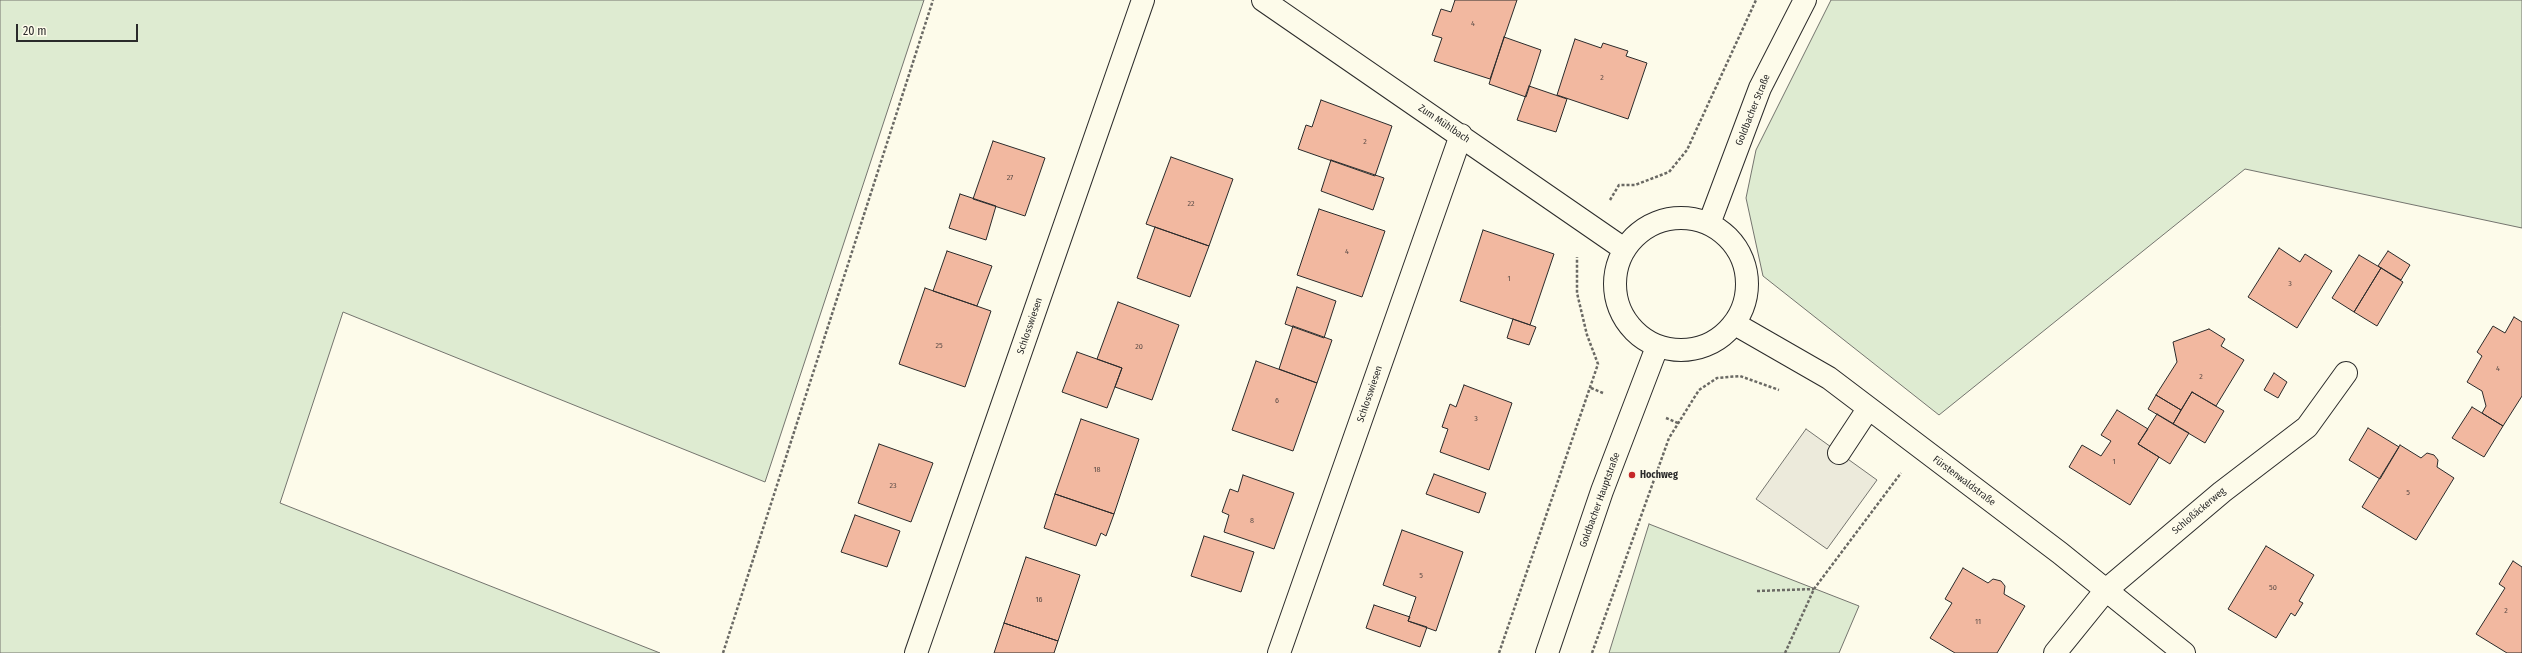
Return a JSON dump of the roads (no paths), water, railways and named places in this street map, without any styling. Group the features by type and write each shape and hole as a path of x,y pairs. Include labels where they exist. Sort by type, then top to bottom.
{"street":[{"name":"Schlosswiesen","path":"916,653 1143,0"},
{"name":"Zum Mühlbach","path":"1263,0 1461,135 1624,250"},
{"name":"Goldbacher Straße","path":"1709,224 1760,88 1805,0"},
{"name":"Schlosswiesen","path":"1280,653 1461,135"},
{"path":"1682,218 1709,224 1725,235 1738,250 1746,268 1748,287 1744,307 1735,324 1713,343 1685,351 1657,347 1640,337 1627,323 1618,306 1614,286 1617,268 1624,250 1633,238 1655,223 1682,218"},
{"name":"Fürstenwaldstraße","path":"1735,324 1829,378 1868,409 2060,552 2184,653"},
{"name":"Goldbacher Hauptstraße","path":"1547,653 1602,491 1657,347"},
{"name":"Schloßäckerweg","path":"2055,653 2106,590 2222,492 2306,427 2346,373"},
{"path":"1840,453 1868,409"}],"place":[{"name":"Hochweg","path":"1632,475"}]}
